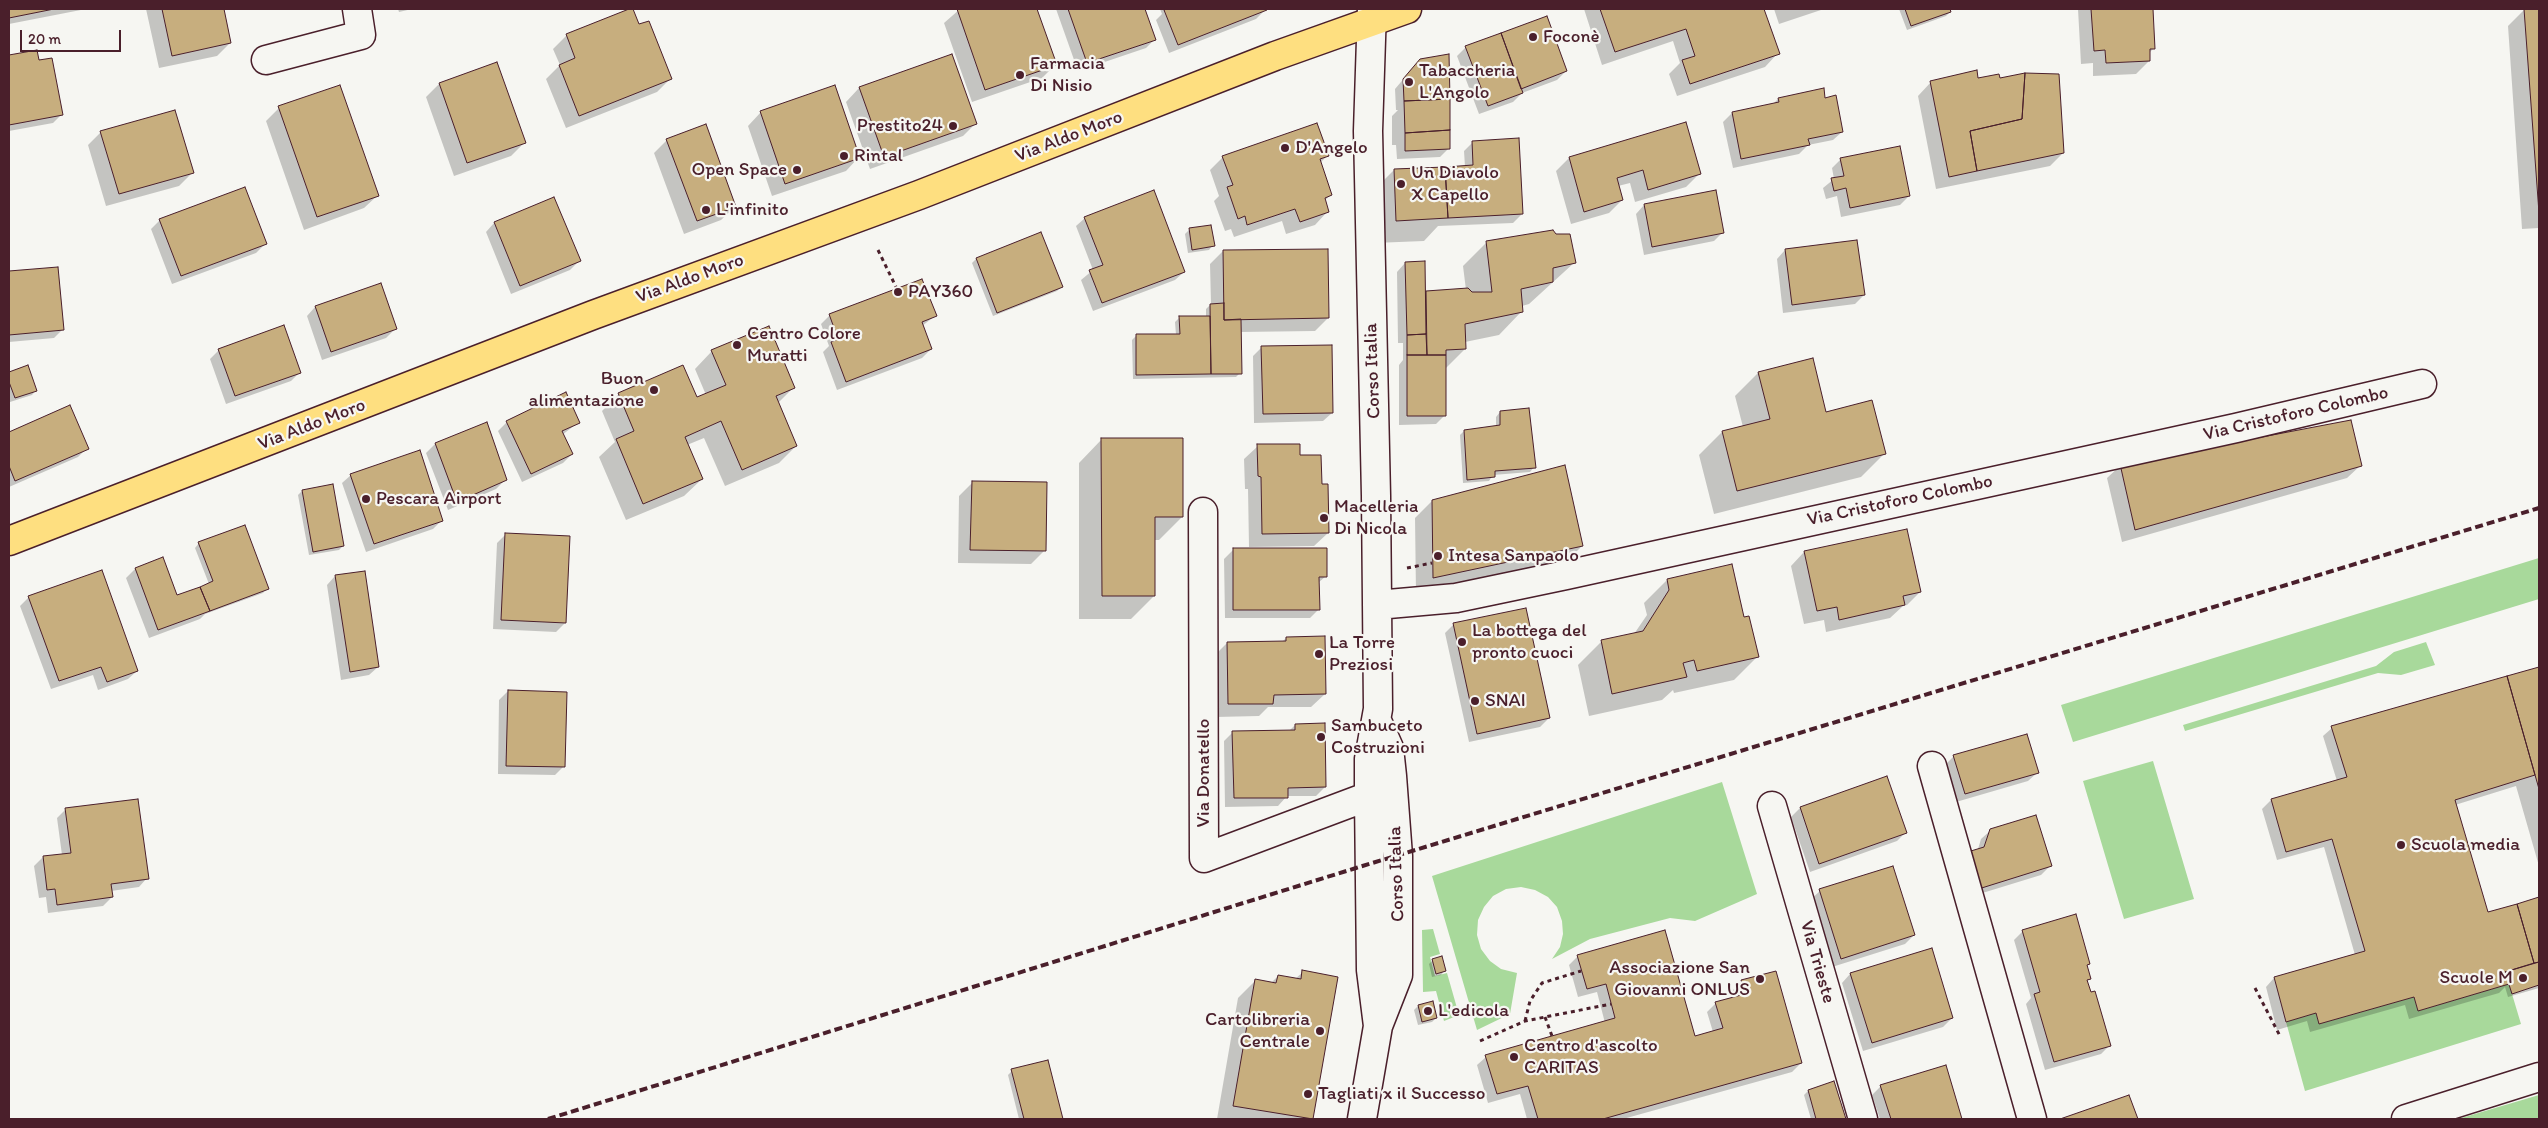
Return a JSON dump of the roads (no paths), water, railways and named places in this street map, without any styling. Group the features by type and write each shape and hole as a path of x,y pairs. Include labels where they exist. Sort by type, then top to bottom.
{"main road":[{"name":"Via Aldo Moro","path":"9,541 593,315 919,195 1372,15 1406,9"}],"street":[{"path":"266,60 361,35 357,9"},
{"name":"Corso Italia","path":"1372,15 1368,131 1377,605 1377,721 1369,759 1369,796 1371,970 1378,1026"},
{"name":"Via Cristoforo Colombo","path":"1377,605 1456,598 1557,577 2236,428 2422,384"},
{"name":"Via Donatello","path":"1203,512 1204,858 1369,796"},
{"name":"Corso Italia","path":"1362,1119 1378,1026 1398,975 1398,856 1392,776 1389,748 1377,721"},
{"path":"1932,766 2032,1119"},
{"name":"Via Trieste","path":"1772,806 1863,1119"},
{"path":"2406,1119 2539,1077"}],"railway":[{"path":"548,1119 1356,868 2539,508"}],"place":[{"name":"Foconè","path":"1533,37"},
{"name":"Farmacia Di Nisio","path":"1020,75"},
{"name":"Tabaccheria L'Angolo","path":"1409,82"},
{"name":"Prestito24","path":"953,126"},
{"name":"D'Angelo","path":"1285,148"},
{"name":"Rintal","path":"844,156"},
{"name":"Open Space","path":"797,170"},
{"name":"Un Diavolo X Capello","path":"1401,184"},
{"name":"L'infinito","path":"706,210"},
{"name":"PAY360","path":"898,292"},
{"name":"Centro Colore Muratti","path":"737,345"},
{"name":"Buon alimentazione","path":"654,390"},
{"name":"Pescara Airport","path":"366,499"},
{"name":"Macelleria Di Nicola","path":"1324,518"},
{"name":"Intesa Sanpaolo","path":"1438,556"},
{"name":"La bottega del pronto cuoci","path":"1462,642"},
{"name":"La Torre Preziosi","path":"1319,654"},
{"name":"SNAI","path":"1475,701"},
{"name":"Sambuceto Costruzioni","path":"1321,737"},
{"name":"Scuola media","path":"2401,845"},
{"name":"Scuole M","path":"2523,978"},
{"name":"Associazione San Giovanni ONLUS","path":"1760,979"},
{"name":"L'edicola","path":"1428,1011"},
{"name":"Cartolibreria Centrale","path":"1320,1031"},
{"name":"Centro d'ascolto CARITAS","path":"1514,1057"},
{"name":"Tagliati x il Successo","path":"1308,1094"}]}
